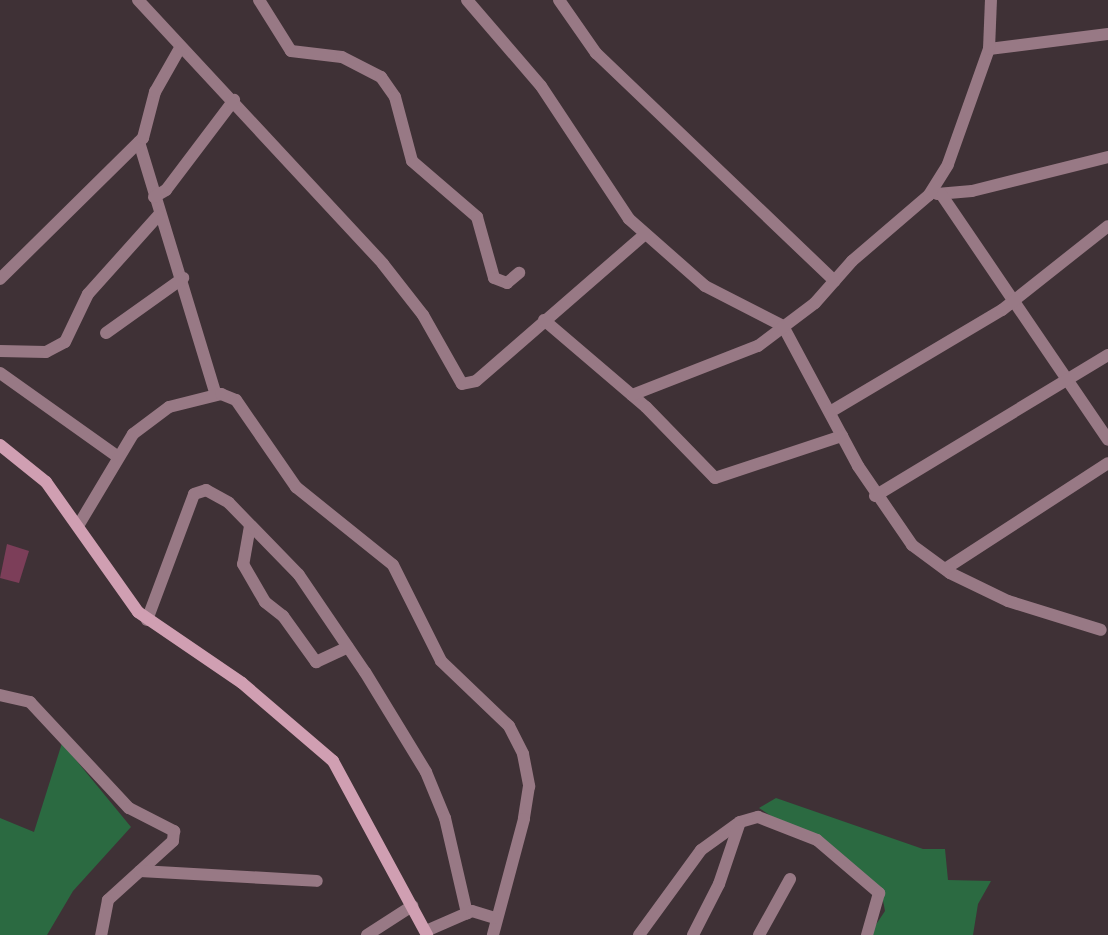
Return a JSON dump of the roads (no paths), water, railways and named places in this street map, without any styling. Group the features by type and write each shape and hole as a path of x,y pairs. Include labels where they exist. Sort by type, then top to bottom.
{"main road":[{"path":"0,446 46,482 78,526 114,585 147,620 242,683 333,761 426,933"}],"street":[{"path":"138,0 180,48 234,100 423,315 462,384 476,381 644,235"},
{"path":"259,0 291,51 342,57 381,76 395,96 412,161 477,217 494,278 507,284 519,273"},
{"path":"467,0 541,86 601,181 644,235 705,286 783,326 875,496 912,545 945,569 1049,618 1101,630"},
{"path":"562,0 596,53 835,281"},
{"path":"632,395 758,346 935,194 989,49 992,0"},
{"path":"989,49 1108,34"},
{"path":"0,279 139,142 155,92 180,48"},
{"path":"154,197 166,190 234,100"},
{"path":"139,142 158,216 183,278 216,394"},
{"path":"935,194 972,191 1108,157"},
{"path":"935,194 1014,302 1065,382 1108,440"},
{"path":"0,351 46,352 65,342 88,294 158,216"},
{"path":"830,412 1014,302 1108,226"},
{"path":"106,333 183,278"},
{"path":"544,320 611,383 632,395 715,478 842,436"},
{"path":"875,496 1108,355"},
{"path":"0,373 118,457"},
{"path":"78,526 133,434 169,407 216,394 236,400 296,487 393,565 441,661 509,726 523,754 529,786 495,918 494,935"},
{"path":"945,569 1108,463"},
{"path":"147,620 194,494 206,490 250,526 299,575 348,647 426,772 445,818 467,913"},
{"path":"250,526 243,564 265,602 283,616 316,662 348,647"},
{"path":"0,695 30,702 129,808 174,831 173,841 108,900 101,935"},
{"path":"639,935 701,850 740,822 758,817 817,840 879,893 867,935"},
{"path":"693,935 719,884 740,822"},
{"path":"140,871 317,881"},
{"path":"759,935 790,879"},
{"path":"367,935 412,906"},
{"path":"426,933 467,913 495,918"}]}
